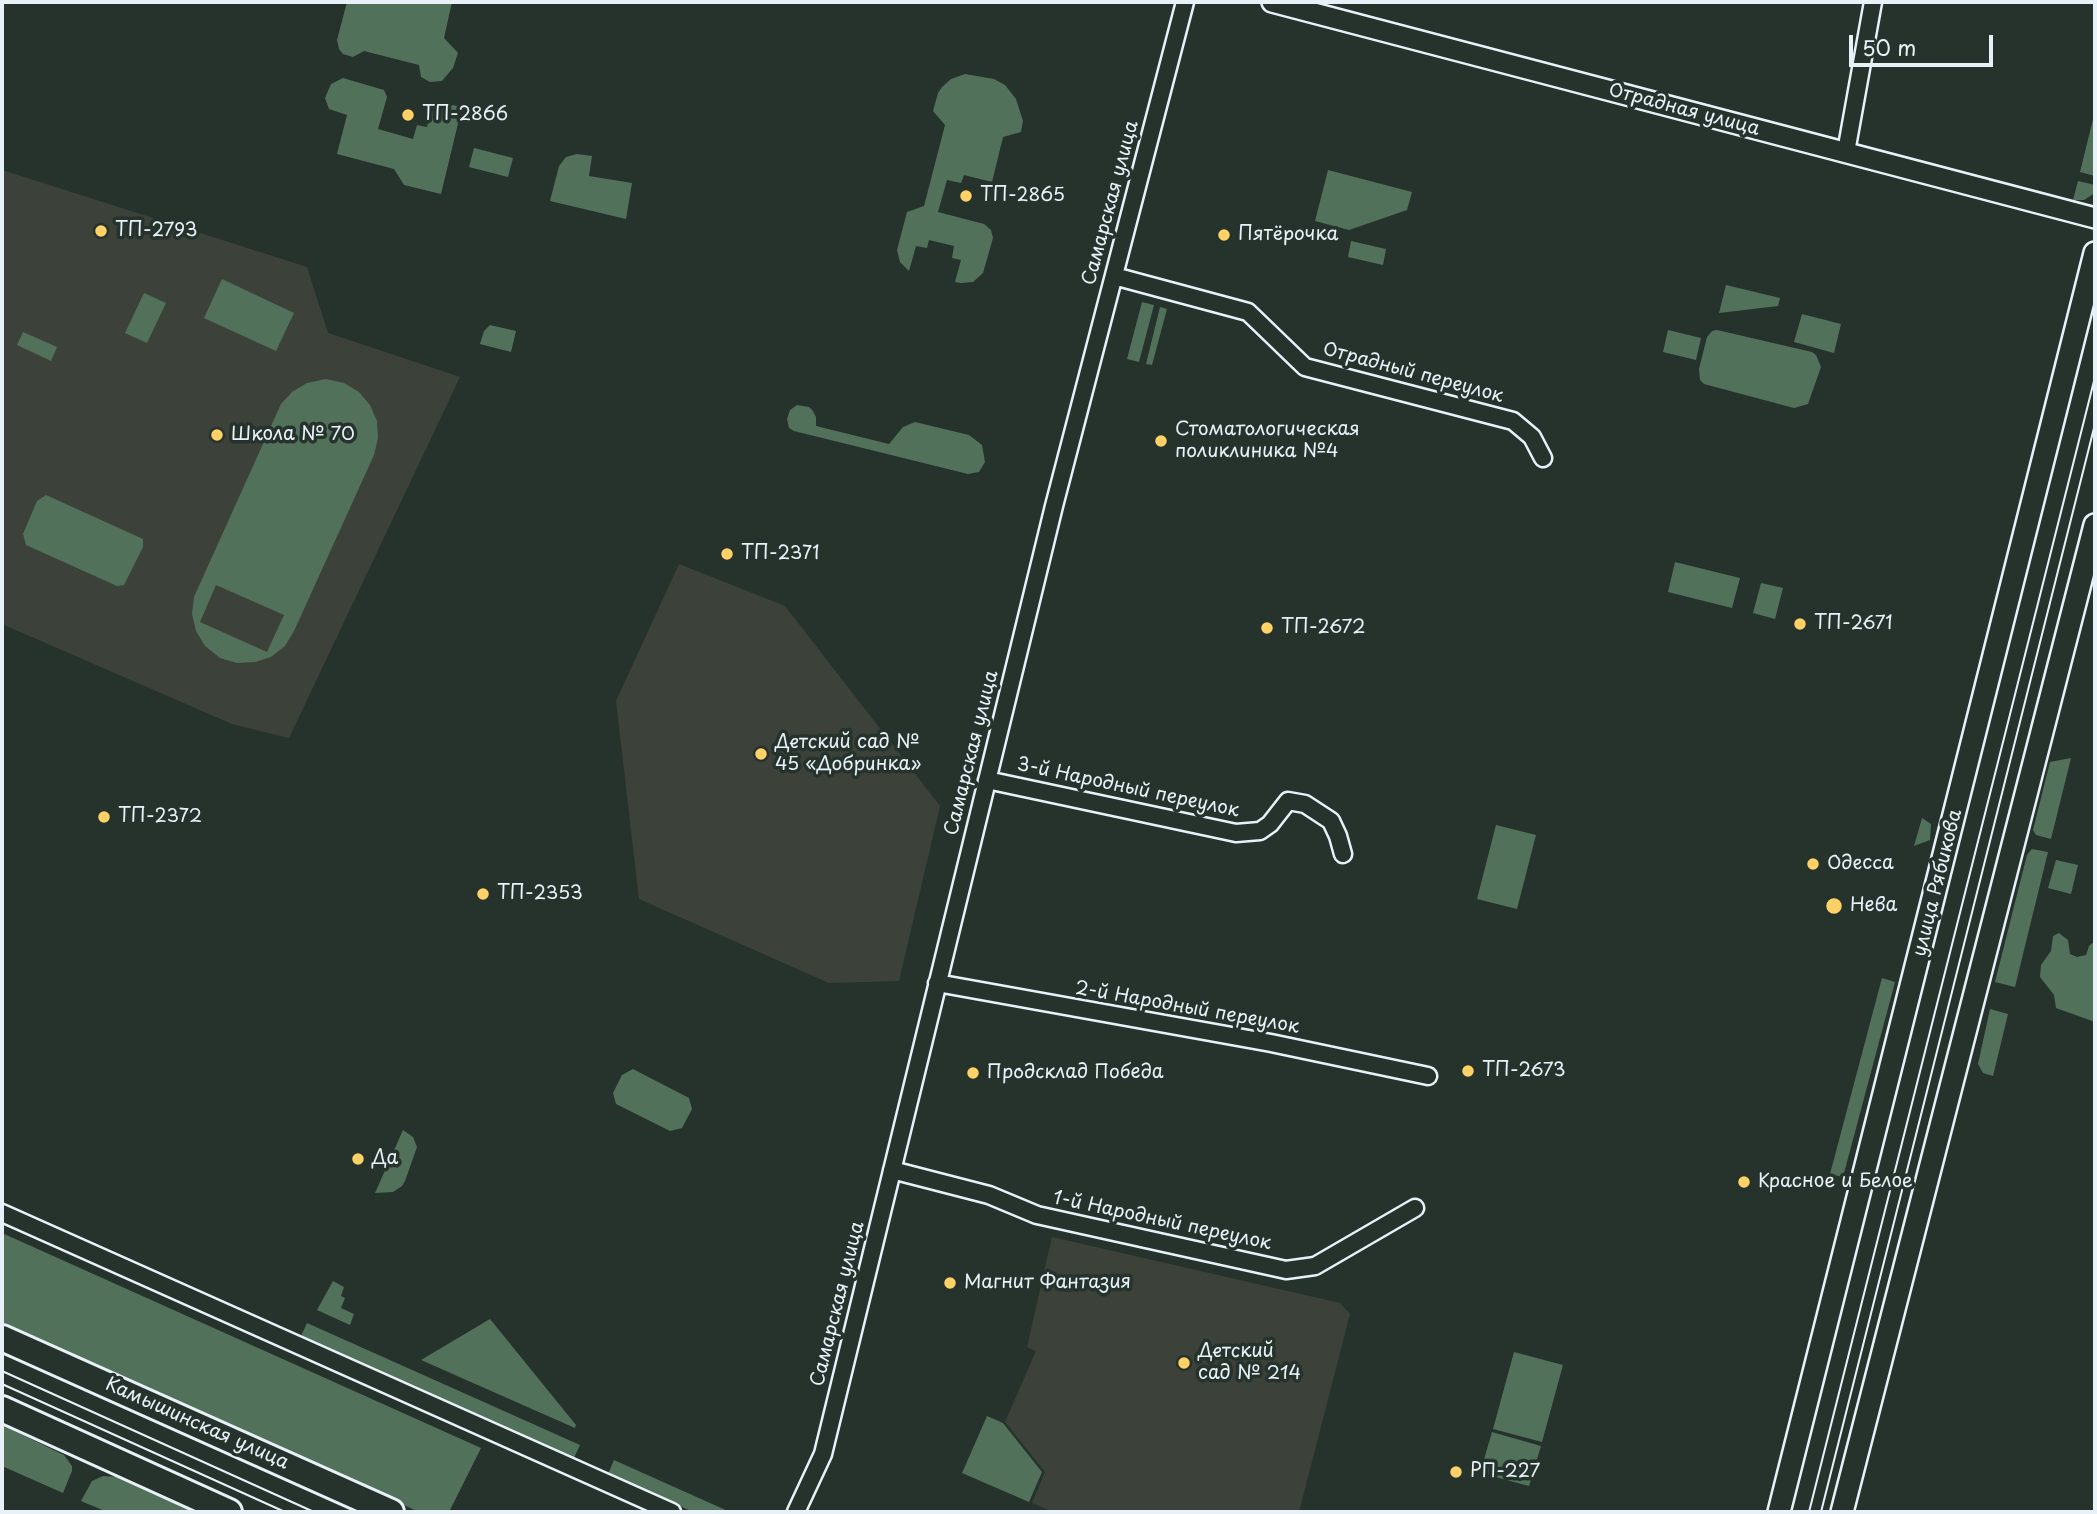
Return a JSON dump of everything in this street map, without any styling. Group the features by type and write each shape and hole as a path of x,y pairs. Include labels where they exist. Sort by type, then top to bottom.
{"main road":[{"name":"улица Рябикова","path":"1779,1512 2095,253"},
{"path":"1842,1512 2095,525"},
{"name":"Камышинская улица","path":"2,1338 391,1512"},
{"path":"2,1409 229,1512"}],"street":[{"name":"Самарская улица","path":"796,1512 823,1454 1054,506 1185,2"},
{"name":"Отрадная улица","path":"1272,2 2095,218"},
{"path":"1846,152 1873,2"},
{"name":"Отрадный переулок","path":"1114,276 1248,312 1305,367 1513,421 1532,438 1543,458"},
{"name":"3-й Народный переулок","path":"987,780 1236,833 1260,831 1270,824 1288,801 1305,804 1331,821 1343,855"},
{"name":"2-й Народный переулок","path":"937,983 1272,1043 1429,1076"},
{"name":"1-й Народный переулок","path":"892,1170 989,1195 1037,1215 1286,1270 1315,1266 1415,1208"},
{"path":"2,1213 672,1512"}],"shaded area":[{"name":"Школа № 70","path":"2,170 307,267 328,333 460,377 289,738 232,724 2,624"},
{"name":"Детский сад № 45 «Добринка»","path":"679,564 785,606 940,806 899,981 829,983 639,899 616,701"},
{"name":"Детский сад № 214","path":"1052,1237 1340,1303 1350,1314 1299,1512 1053,1512 1032,1503 1045,1472 1005,1422 1036,1351 1027,1347"}],"green space":[{"path":"347,2 452,2 444,38 458,53 453,68 442,81 430,82 421,77 419,65 364,51 353,57 343,54 337,40"},
{"path":"965,74 994,79 1005,85 1016,99 1023,121 1021,132 1003,137 992,182 964,175 961,183 947,180 938,212 984,224 991,230 993,238 983,273 973,282 961,283 955,282 961,260 952,258 954,246 929,240 927,248 916,246 909,271 900,262 897,250 907,212 924,206 945,125 933,111 938,93 951,79"},
{"path":"343,78 384,90 387,97 378,129 413,139 417,125 427,127 430,114 437,105 443,103 462,107 441,194 404,185 394,169 337,154 347,115 329,109 325,98 331,84"},
{"path":"2095,111 2095,176 2080,172"},
{"path":"474,148 513,158 508,177 469,167"},
{"path":"577,154 592,156 589,176 632,183 626,219 550,201 559,166 566,157"},
{"path":"1328,170 1412,192 1407,210 1349,230 1315,221"},
{"path":"2078,181 2095,185 2095,193 2084,200 2073,200"},
{"path":"1351,241 1386,249 1383,265 1348,257"},
{"path":"222,279 294,313 276,351 204,318"},
{"path":"1726,285 1780,298 1778,306 1719,313"},
{"path":"144,293 166,303 147,343 125,333"},
{"path":"1142,302 1154,305 1139,362 1127,359"},
{"path":"1160,307 1167,309 1152,365 1146,364"},
{"path":"1802,314 1841,324 1834,353 1794,342"},
{"path":"490,325 516,331 511,352 480,344 484,331"},
{"path":"1668,330 1701,338 1696,360 1663,352"},
{"path":"1717,330 1816,355 1821,367 1808,404 1794,408 1704,384 1700,380 1699,369 1707,337"},
{"path":"23,332 57,347 51,361 17,345"},
{"path":"326,379 344,383 359,392 370,405 377,421 378,438 374,455 285,646 271,657 255,662 237,663 220,658 205,646 196,631 192,614 194,597 281,404 292,392 307,383","holes":["216,585 284,615 267,652 200,622"]},
{"path":"797,405 809,407 813,411 816,426 889,444 903,427 915,422 969,435 982,445 985,462 979,472 968,474 794,431 789,428 787,419 790,410"},
{"path":"46,495 143,539 143,547 124,585 117,586 26,545 23,534 37,501"},
{"path":"1675,562 1740,578 1732,608 1668,592"},
{"path":"1761,583 1783,588 1775,619 1753,613"},
{"path":"2071,758 2051,839 2036,835 2033,830 2050,762"},
{"path":"1922,818 1931,824 1930,840 1914,846"},
{"path":"1496,825 1536,835 1517,909 1477,899"},
{"path":"2032,849 2048,852 2015,987 1995,982 2027,855"},
{"path":"2056,860 2078,865 2071,894 2048,888"},
{"path":"2059,933 2068,940 2070,954 2077,957 2086,955 2089,946 2095,941 2095,1022 2056,1008 2054,995 2040,977 2041,965 2051,951 2053,936"},
{"path":"1882,978 1895,982 1843,1177 1830,1174"},
{"path":"1990,1009 2008,1014 1993,1076 1983,1073 1978,1064"},
{"path":"633,1069 689,1098 692,1109 682,1128 670,1131 616,1104 613,1093 622,1075"},
{"path":"403,1130 413,1137 417,1147 405,1181 393,1192 375,1193"},
{"path":"2,1233 481,1448 449,1512 419,1512 2,1322"},
{"path":"333,1281 344,1287 341,1296 345,1298 341,1308 354,1314 350,1325 317,1310"},
{"path":"490,1319 576,1425 575,1428 421,1360"},
{"path":"307,1323 580,1445 574,1458 301,1336"},
{"path":"1514,1352 1563,1365 1542,1442 1493,1429"},
{"path":"987,1416 1003,1423 1042,1472 1029,1502 962,1473"},
{"path":"2,1425 64,1455 72,1466 72,1471 63,1493 2,1466"},
{"path":"1492,1432 1541,1446 1529,1486 1480,1473"},
{"path":"614,1460 730,1512 693,1512 608,1474"},
{"path":"103,1476 121,1477 196,1512 107,1512 81,1501 92,1481"}],"tram line":[{"path":"1809,1512 2095,377"},
{"path":"1821,1512 2095,424"},
{"path":"2,1371 314,1512"},
{"path":"2,1384 285,1512"}],"place":[{"name":"ТП-2866","path":"408,115"},
{"name":"ТП-2865","path":"966,196"},
{"name":"ТП-2793","path":"101,231"},
{"name":"Пятёрочка","path":"1224,235"},
{"name":"Школа № 70","path":"217,435"},
{"name":"Стоматологическая поликлиника №4","path":"1161,441"},
{"name":"ТП-2371","path":"727,554"},
{"name":"ТП-2671","path":"1800,624"},
{"name":"ТП-2672","path":"1267,628"},
{"name":"Детский сад № 45 «Добринка»","path":"761,754"},
{"name":"ТП-2372","path":"104,817"},
{"name":"Одесса","path":"1813,864"},
{"name":"ТП-2353","path":"483,894"},
{"name":"Нева","path":"1834,906"},
{"name":"ТП-2673","path":"1468,1071"},
{"name":"Продсклад Победа","path":"973,1073"},
{"name":"Да","path":"358,1159"},
{"name":"Красное и Белое","path":"1744,1182"},
{"name":"Магнит Фантазия","path":"950,1283"},
{"name":"Детский сад № 214","path":"1184,1363"},
{"name":"РП-227","path":"1456,1472"}]}
